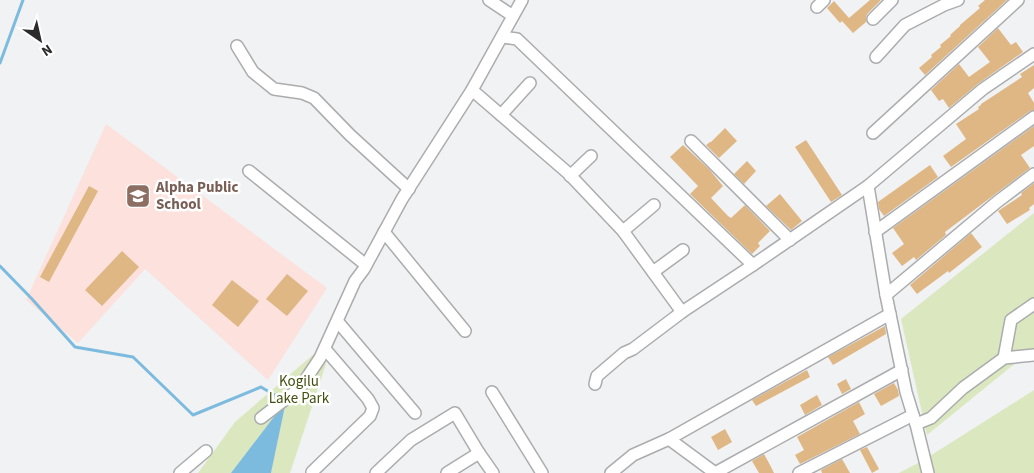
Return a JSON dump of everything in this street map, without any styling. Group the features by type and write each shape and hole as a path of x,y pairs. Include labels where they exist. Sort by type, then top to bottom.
{"street":[{"path":"489,0 513,16"},
{"path":"261,418 300,388 320,358 355,281 409,189 472,90 522,0"},
{"path":"874,19 892,0"},
{"path":"876,57 905,25 958,0"},
{"path":"873,133 1018,0"},
{"path":"502,36 517,39 753,265"},
{"path":"237,46 253,72 274,89 302,93 314,98 350,135 409,189"},
{"path":"595,384 597,376 624,353 633,349 682,312 868,186 983,89 1034,54"},
{"path":"501,116 530,83"},
{"path":"472,90 570,176 623,231 682,312"},
{"path":"875,232 1034,117"},
{"path":"691,141 790,240"},
{"path":"570,176 591,156"},
{"path":"249,171 366,265"},
{"path":"886,295 997,202 1034,174"},
{"path":"868,186 886,295 902,370 928,473"},
{"path":"623,231 654,205"},
{"path":"384,232 465,331"},
{"path":"654,272 683,250"},
{"path":"1004,358 1011,320 1034,304"},
{"path":"610,473 633,455 669,439 890,314"},
{"path":"338,322 415,413"},
{"path":"312,472 370,416 372,408 368,400 324,349"},
{"path":"799,473 914,419 932,418 963,388 1004,358 1034,355"},
{"path":"669,439 715,473 902,370"},
{"path":"492,392 542,473"},
{"path":"376,473 411,440 455,413 493,473"},
{"path":"180,473 206,451"},
{"path":"447,473 480,453"}],"shaded area":[{"name":"Alpha Public School","path":"106,124 327,288 268,380 145,269 78,343 26,300"}],"green space":[{"path":"1034,213 1034,348 927,435 901,319"},
{"name":"Kogilu Lake Park","path":"315,353 326,364 290,473 271,473 285,403 231,473 198,473 235,422"},
{"path":"1034,390 1034,473 899,473 922,461"}],"water":[{"path":"286,401 271,473 231,473"}],"building":[{"path":"870,0 881,0 867,14 866,22 853,33 842,21 840,23 827,8 834,1 849,18"},
{"path":"985,0 1007,0 925,75 919,68 932,57 931,55 941,47 940,45 960,25 980,8 978,6"},
{"path":"998,28 1011,45 1016,42 1023,52 979,83 949,108 943,99 939,101 931,90 959,64 969,77 990,62 978,47"},
{"path":"1034,65 1034,88 1028,93 1034,103 1034,110 951,167 943,156 966,139 956,124 979,109 978,107 981,104 1022,77 1020,74"},
{"path":"1034,126 1034,146 1021,155 1030,168 945,232 946,235 916,260 914,257 902,266 892,253 904,244 893,228"},
{"path":"725,128 737,141 719,158 706,145"},
{"path":"806,140 842,195 831,202 795,147"},
{"path":"683,145 709,169 723,186 711,198 728,216 731,218 745,205 770,231 758,243 760,246 752,254 690,194 698,186 670,157"},
{"path":"747,161 756,171 744,184 734,174"},
{"path":"930,165 938,177 884,216 879,209 878,202"},
{"path":"1034,183 1034,204 1029,208 1030,210 1007,224 998,211 1022,195 1021,193"},
{"path":"89,186 98,191 49,282 40,277"},
{"path":"780,194 802,221 791,230 766,206"},
{"path":"971,233 982,247 949,273 948,271 917,294 910,285"},
{"path":"122,251 139,267 102,306 85,290"},
{"path":"287,274 308,291 287,316 266,299"},
{"path":"232,280 259,301 238,327 212,305"},
{"path":"885,326 886,334 833,365 828,357"},
{"path":"807,370 810,377 756,406 752,400"},
{"path":"846,379 851,389 842,394 837,384"},
{"path":"894,383 899,396 881,406 874,394"},
{"path":"817,395 822,405 805,415 800,405"},
{"path":"859,402 865,414 853,421 860,434 800,464 795,455 804,450 797,437"},
{"path":"725,429 732,442 718,450 711,437"},
{"path":"867,447 879,469 872,473 860,450"},
{"path":"764,454 774,473 759,473 752,461"},
{"path":"842,459 850,473 822,473 821,470"}],"waterway":[{"path":"0,63 23,0"},
{"path":"0,266 75,347 133,357 193,415 261,387 281,399"}],"place":[{"name":"Alpha Public School","path":"138,196"}]}
